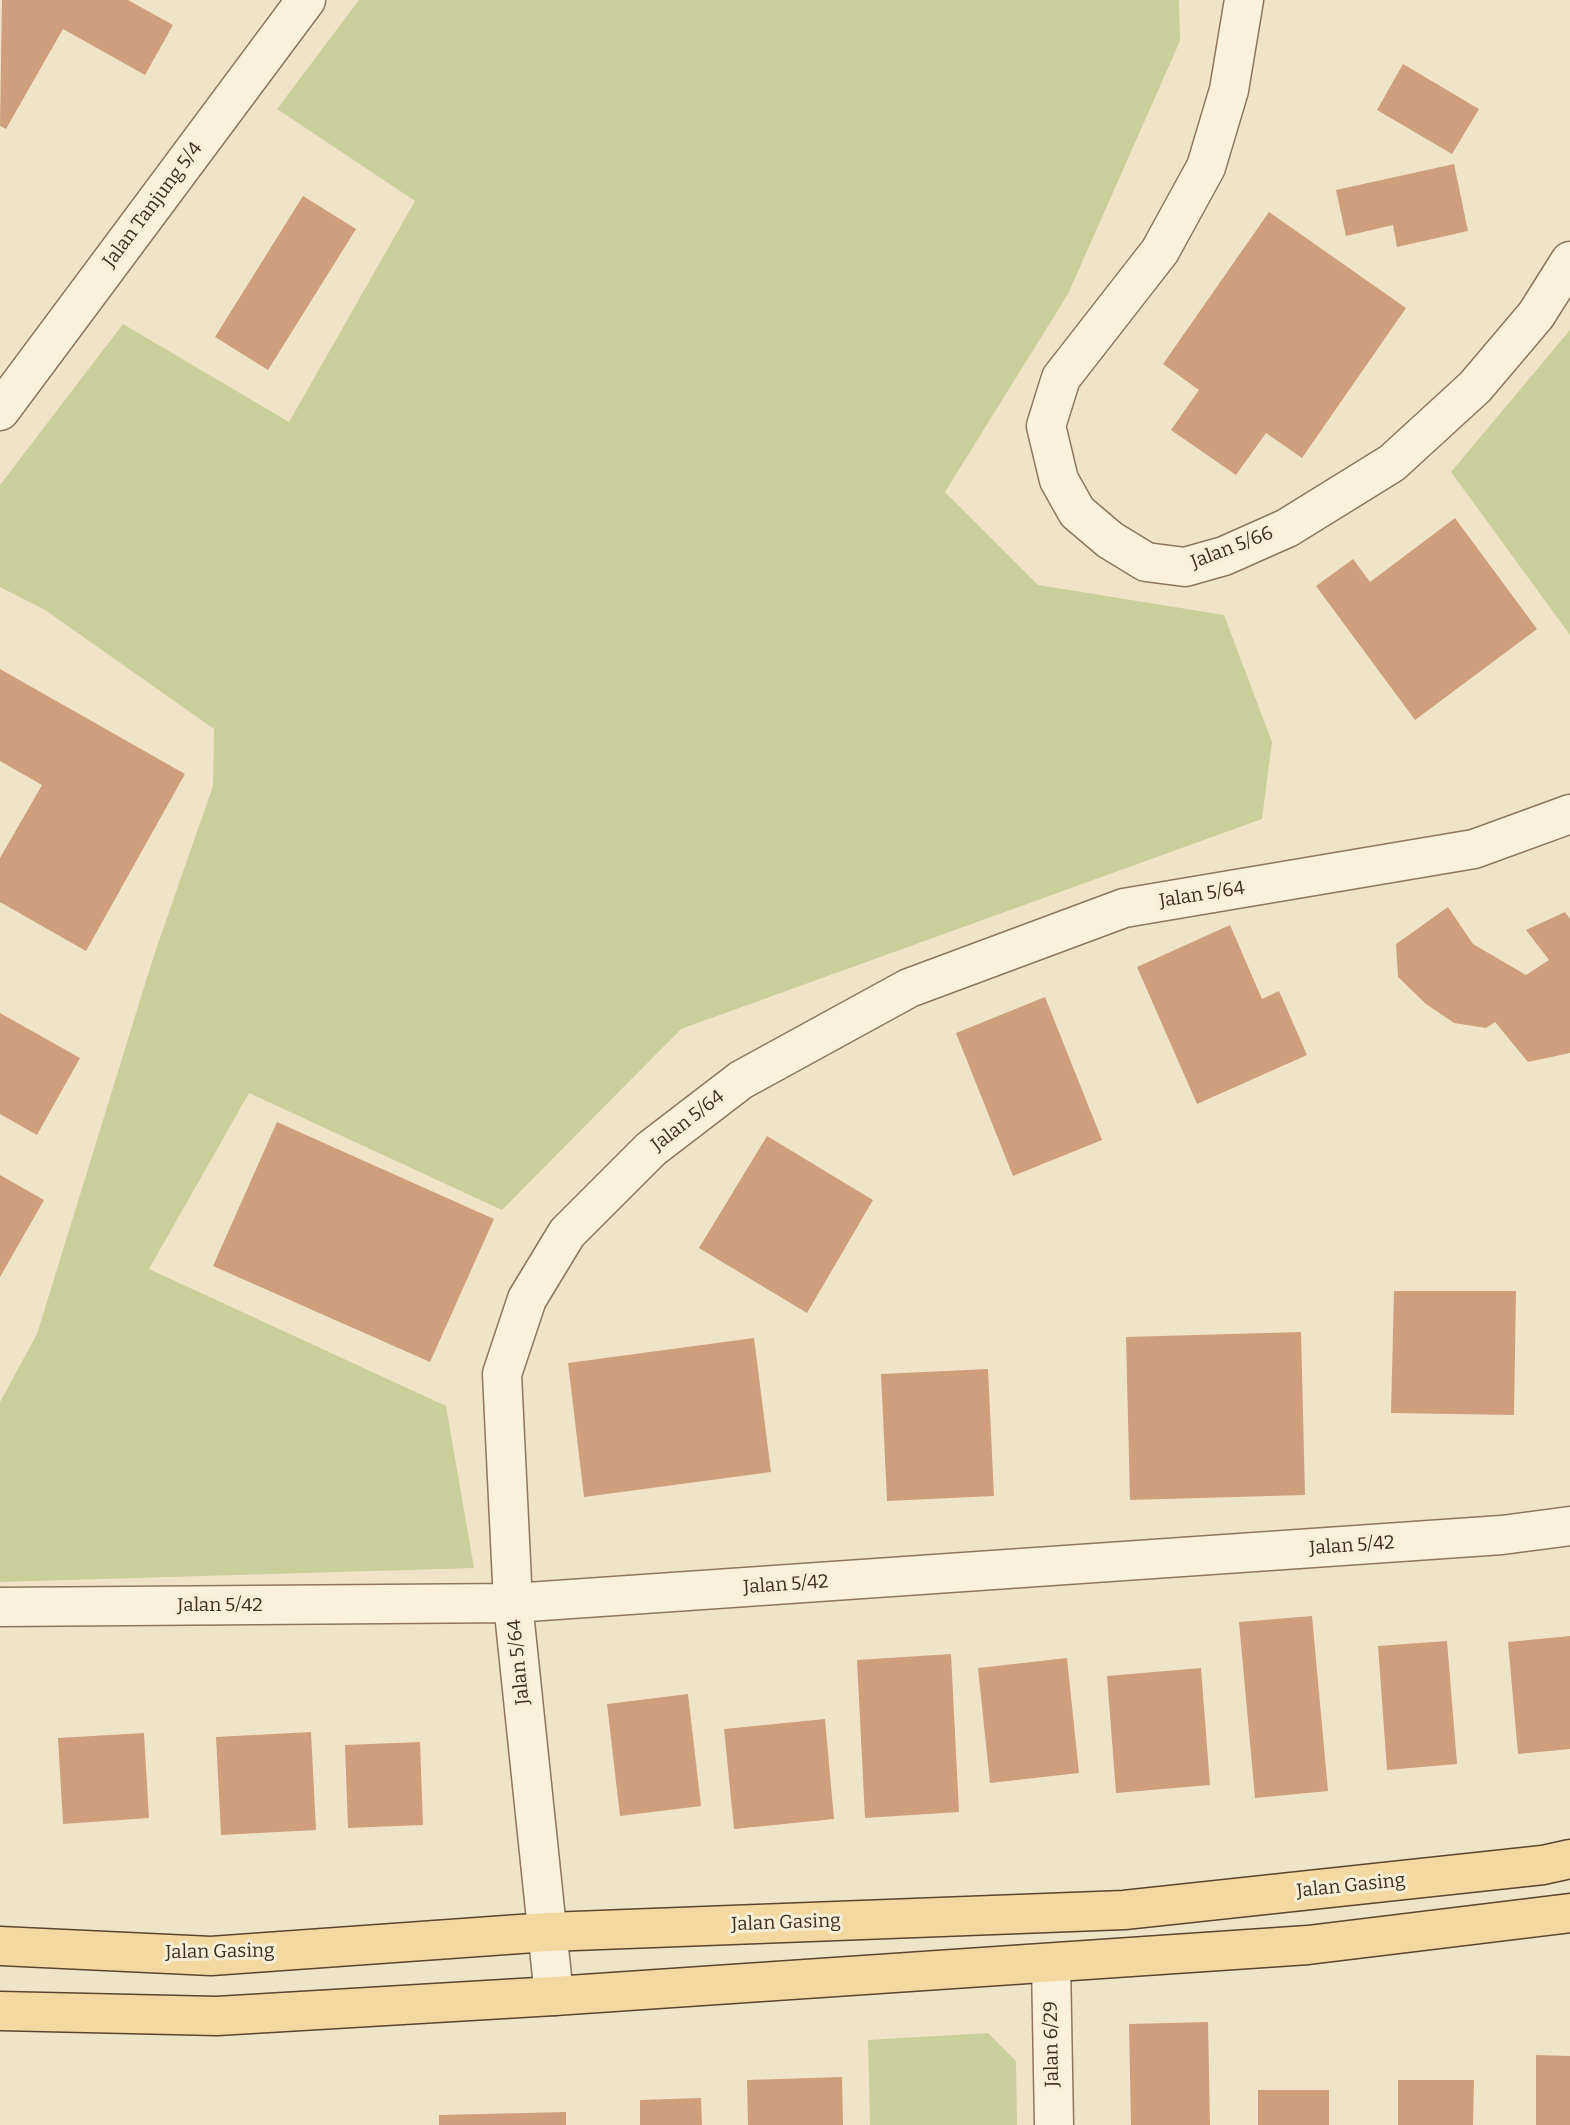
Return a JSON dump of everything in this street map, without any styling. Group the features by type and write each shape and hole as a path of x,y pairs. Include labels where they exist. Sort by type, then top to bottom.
{"main road":[{"name":"Jalan Gasing","path":"0,1945 211,1956 548,1932 1124,1910 1543,1865 1570,1859"},
{"path":"0,2011 217,2016 554,1996 1308,1945 1570,1913"}],"street":[{"name":"Jalan Tanjung 5/4","path":"1,409 306,0"},
{"name":"Jalan 5/66","path":"1244,0 1230,90 1206,167 1160,251 1061,378 1046,426 1059,480 1077,512 1110,540 1146,562 1185,567 1224,555 1287,528 1392,463 1475,387 1536,315 1570,261"},
{"name":"Jalan 5/64","path":"554,1996 513,1603 502,1374 527,1299 567,1233 651,1149 741,1080 909,988 1124,908 1474,849 1570,814"},
{"name":"Jalan 5/42","path":"0,1607 513,1603 1488,1536 1570,1526"},
{"name":"Jalan 6/29","path":"1051,1963 1054,2125"}],"green space":[{"path":"359,0 1179,0 1180,41 1068,294 945,492 1038,585 1224,615 1272,742 1262,819 681,1029 502,1210 249,1093 149,1269 446,1406 474,1568 0,1582 0,1402 37,1334 154,955 213,786 214,729 45,610 0,587 0,485 123,324 289,422 415,201 277,109"},
{"path":"1570,330 1570,635 1451,472"},
{"path":"988,2033 1016,2061 1017,2125 870,2125 868,2040"}],"building":[{"path":"2,0 128,0 173,25 145,75 63,29 6,129 0,126"},
{"path":"1403,64 1479,109 1452,154 1377,110"},
{"path":"1454,164 1468,231 1397,247 1393,225 1346,236 1336,190"},
{"path":"303,196 356,229 268,370 215,337"},
{"path":"1269,212 1406,308 1302,458 1266,433 1236,475 1171,430 1199,390 1163,364"},
{"path":"1455,518 1537,629 1415,720 1316,586 1353,559 1370,582"},
{"path":"0,669 185,774 86,951 0,902 0,858 42,785 0,761"},
{"path":"1448,907 1473,944 1526,975 1549,960 1526,930 1565,912 1570,919 1570,1053 1528,1062 1495,1022 1486,1028 1454,1023 1426,1004 1398,977 1396,944"},
{"path":"1230,925 1262,999 1279,991 1307,1055 1197,1104 1137,967"},
{"path":"1045,997 1102,1140 1013,1176 956,1033"},
{"path":"0,1013 80,1058 37,1135 0,1114"},
{"path":"277,1122 494,1219 430,1362 213,1266"},
{"path":"767,1136 873,1200 807,1313 699,1248"},
{"path":"0,1175 44,1200 0,1277"},
{"path":"1394,1291 1516,1291 1514,1415 1391,1413"},
{"path":"1301,1332 1305,1495 1130,1500 1126,1337"},
{"path":"754,1338 771,1472 584,1497 568,1363"},
{"path":"988,1369 994,1496 887,1501 881,1374"},
{"path":"1312,1616 1328,1791 1255,1798 1239,1622"},
{"path":"1570,1636 1570,1749 1518,1754 1508,1642"},
{"path":"1447,1641 1457,1764 1387,1770 1378,1646"},
{"path":"951,1654 959,1812 865,1818 857,1660"},
{"path":"1067,1658 1079,1773 990,1783 978,1668"},
{"path":"1201,1668 1210,1785 1116,1793 1107,1676"},
{"path":"688,1694 701,1806 620,1816 607,1704"},
{"path":"825,1719 834,1819 734,1829 724,1729"},
{"path":"311,1732 316,1830 221,1835 216,1737"},
{"path":"144,1733 149,1818 63,1824 58,1738"},
{"path":"420,1742 423,1825 348,1828 345,1745"},
{"path":"1208,2022 1210,2125 1131,2125 1129,2024"},
{"path":"1536,2055 1570,2056 1570,2125 1536,2125"},
{"path":"842,2077 843,2125 748,2125 747,2080"},
{"path":"1398,2080 1474,2080 1473,2125 1398,2125"},
{"path":"1258,2090 1329,2090 1329,2125 1258,2125"},
{"path":"701,2098 702,2125 640,2125 640,2100"},
{"path":"566,2112 566,2125 439,2125 439,2115"}]}
